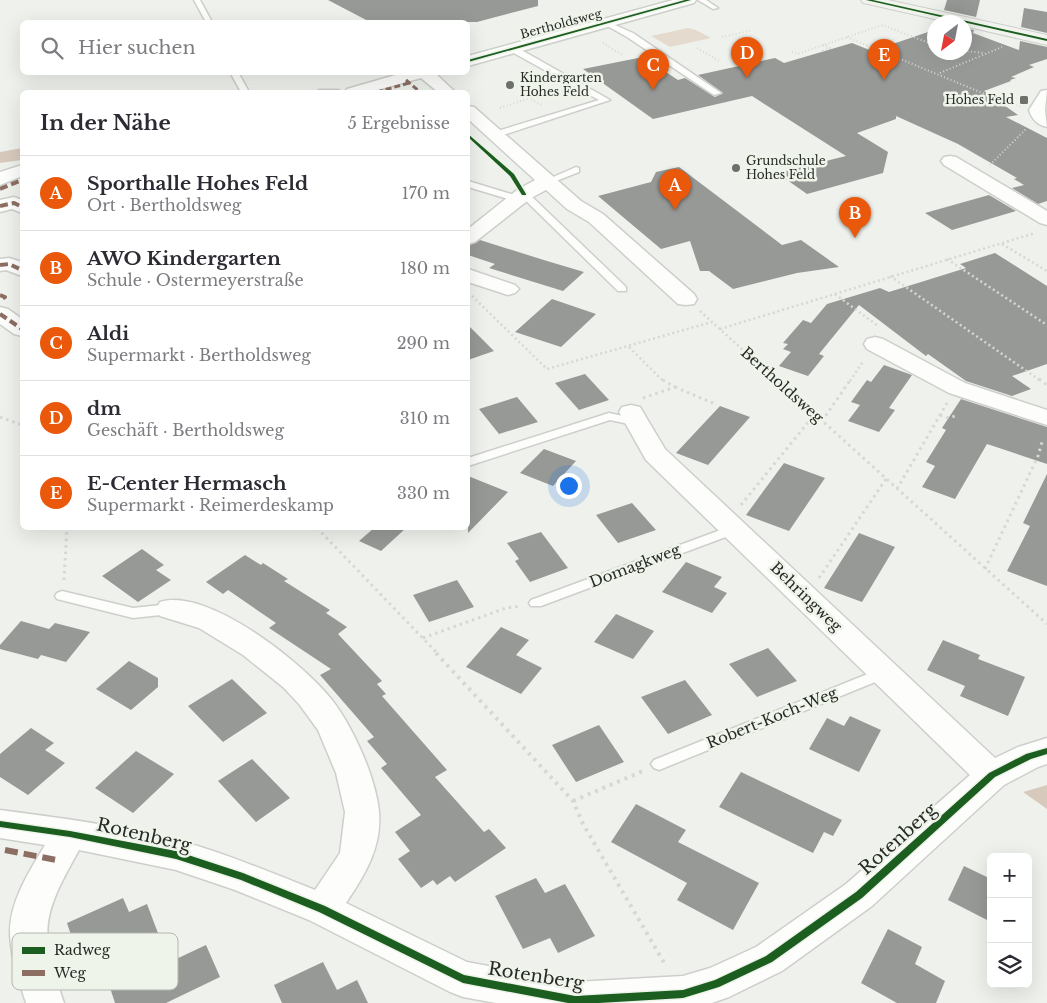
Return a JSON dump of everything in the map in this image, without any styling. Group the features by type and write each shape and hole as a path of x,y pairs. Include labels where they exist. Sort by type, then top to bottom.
{"main road":[{"path":"868,0 1039,38"}],"street":[{"name":"Bertholdsweg","path":"470,60 689,0"},
{"path":"361,90 418,75"},
{"path":"428,75 445,90"},
{"path":"1043,118 1047,95"},
{"path":"470,113 574,205 596,218 686,299"},
{"path":"950,161 978,178 1042,226"},
{"path":"0,171 20,168"},
{"path":"0,179 20,169"},
{"path":"470,236 521,197 548,180"},
{"path":"0,206 14,203 20,205"},
{"path":"0,265 9,264 20,269"},
{"path":"470,276 508,290"},
{"path":"0,295 5,297 0,300"},
{"path":"0,314 20,328"},
{"path":"875,344 957,388 1047,418"},
{"name":"Behringweg","path":"635,417 655,454 992,775"},
{"path":"170,609 184,610 240,636 286,673 321,710 349,761 362,813 357,855 322,909"},
{"name":"Rotenberg","path":"0,824 70,834 176,855 243,877 322,909 463,979 576,1000 683,994 716,984 769,959 859,894 992,775 1030,756 1047,751"},
{"path":"29,933 28,922 38,893 70,834"},
{"path":"41,990 46,1003"}],"lane":[{"path":"197,0 208,20"},
{"path":"701,0 715,8"},
{"path":"606,23 630,35 717,93"},
{"path":"494,135 606,100 512,49"},
{"path":"236,75 244,90"},
{"path":"548,180 576,170"},
{"path":"470,184 521,197 622,289"},
{"path":"470,461 609,416 635,417"},
{"name":"Domagkweg","path":"536,603 731,526"},
{"path":"62,596 133,613 170,609"},
{"name":"Robert-Koch-Weg","path":"660,764 885,672"}],"path":[{"path":"792,52 797,54 883,25 927,42"},
{"path":"722,37 753,30"},
{"path":"847,37 1043,118"},
{"path":"972,52 986,53 1039,38"},
{"path":"603,43 624,56"},
{"path":"823,45 830,48 821,51 824,52"},
{"path":"697,48 719,61"},
{"path":"939,74 981,58 986,53"},
{"path":"500,108 553,89"},
{"path":"978,178 1028,127 1043,118"},
{"path":"720,329 946,259 1002,244 1042,226"},
{"path":"1002,244 1047,271"},
{"path":"946,259 1047,325"},
{"path":"890,276 1047,386"},
{"path":"470,294 547,369 712,322"},
{"path":"822,421 884,330 835,294"},
{"path":"629,347 665,383 715,404"},
{"path":"635,417 626,404 675,387"},
{"path":"898,489 957,388"},
{"path":"731,526 814,415"},
{"path":"940,415 949,418 958,415"},
{"path":"0,417 20,424"},
{"path":"985,568 1038,456 1042,442"},
{"path":"806,597 886,479"},
{"path":"62,596 67,557 67,530"},
{"path":"319,530 423,638 574,801 582,824 683,994"},
{"path":"423,638 506,608 536,603"},
{"path":"574,801 660,764"}],"shaded area":[{"path":"688,28 711,38 670,47 651,36"},
{"path":"20,148 20,160 0,163 0,152"},
{"path":"1047,785 1047,809 1023,792"}],"building":[{"path":"328,0 538,0 538,6 477,22 470,22 470,20 366,20"},
{"path":"947,0 980,0 976,17 944,10"},
{"path":"1024,8 1047,12 1047,33 1021,27"},
{"path":"972,30 974,30 973,33 1019,50 1020,41 1047,47 1047,59 1029,65 1034,67 1011,77 1016,78 1011,81 984,91 1018,115 1006,117 1047,138 1047,201 1038,204 1012,188 1024,185 1014,179 1017,178 958,144 896,116 896,119 857,133 888,152 883,173 807,194 777,173 846,156 752,96 653,119 583,69 643,57 678,80 685,78 715,97 723,93 698,75 775,58 784,63 852,43 872,51 927,32 927,60 972,60"},
{"path":"679,167 782,245 801,240 839,267 797,273 733,289 709,271 700,271 690,241 661,249 598,196 651,182 656,172"},
{"path":"989,195 1016,211 952,230 925,213"},
{"path":"480,240 584,272 563,291 489,268 495,264 470,256 470,245"},
{"path":"995,253 1047,286 1047,364 1012,376 1031,389 1012,396 966,381 928,354 926,356 859,305 819,354 824,356 808,376 779,366 791,352 783,349 788,344 783,343 803,320 811,323 827,304 880,288 889,292 966,268 960,264"},
{"path":"552,299 596,314 561,347 515,332"},
{"path":"470,327 494,351 470,359"},
{"path":"884,365 912,375 889,408 895,410 879,432 848,421 860,405 851,402 867,380 871,382"},
{"path":"585,374 609,400 579,410 555,383"},
{"path":"517,397 538,422 499,434 479,409"},
{"path":"961,399 1047,427 1047,464 987,444 955,499 922,487 935,466 926,462 946,430 942,428"},
{"path":"720,406 750,417 708,465 676,453"},
{"path":"544,449 576,461 553,486 520,473"},
{"path":"784,463 825,478 789,531 746,515"},
{"path":"1047,474 1047,586 1007,571 1030,526 1023,523"},
{"path":"470,477 508,492 468,533 468,530 470,530"},
{"path":"632,503 656,530 618,543 596,515"},
{"path":"372,530 404,530 381,551 359,541"},
{"path":"541,532 568,568 530,582 515,561 519,559 507,543"},
{"path":"859,533 895,547 862,602 824,588"},
{"path":"142,549 164,565 156,570 171,580 138,602 102,576"},
{"path":"245,555 261,565 263,563 288,579 284,581 330,610 326,613 347,627 338,634 382,681 377,684 386,694 382,696 447,770 435,777 484,832 489,829 506,848 455,882 450,876 437,885 433,880 421,888 398,859 410,851 395,832 421,815 381,768 387,764 367,741 374,737 320,675 331,669 269,628 276,623 228,590 223,594 206,582"},
{"path":"686,562 722,577 714,587 727,593 712,613 662,592"},
{"path":"457,580 474,607 429,622 413,595"},
{"path":"616,614 654,631 633,659 594,642"},
{"path":"21,621 49,629 55,623 90,632 66,662 41,655 38,659 0,649 0,645"},
{"path":"501,627 529,640 516,655 542,668 521,694 466,667"},
{"path":"943,640 980,655 978,659 1025,677 1008,716 960,696 965,686 927,670"},
{"path":"768,648 797,681 757,697 729,664"},
{"path":"129,661 158,678 158,687 131,710 96,689"},
{"path":"232,679 267,713 223,742 188,706"},
{"path":"685,680 712,715 668,734 641,697"},
{"path":"850,716 881,730 859,772 809,749 827,718 844,726"},
{"path":"599,725 624,762 576,782 552,745"},
{"path":"31,728 54,743 45,750 65,763 28,795 0,777 0,754"},
{"path":"136,751 174,774 133,813 95,788"},
{"path":"252,759 290,798 256,822 218,781"},
{"path":"741,772 842,820 833,836 824,832 813,853 719,807"},
{"path":"636,804 686,830 678,842 759,883 733,930 677,900 687,883 611,842"},
{"path":"964,866 987,877 987,920 948,900"},
{"path":"536,878 545,893 565,884 595,936 558,953 550,938 523,949 495,896"},
{"path":"123,898 129,912 147,904 158,933 70,933 67,923"},
{"path":"888,929 922,947 915,964 945,981 936,1003 897,1003 861,983"},
{"path":"206,945 220,977 166,1003 115,1003 111,990 178,990 178,958"},
{"path":"323,962 337,990 357,980 368,1003 282,1003 274,985"}],"marked path":[{"path":"406,80 418,90"},
{"path":"384,90 409,83"},
{"path":"0,189 20,181"},
{"path":"0,206 14,203 20,206"},
{"path":"0,265 9,264 20,269"},
{"path":"0,295 5,297 0,300"},
{"path":"0,314 20,328"},
{"path":"5,850 56,860"}],"cycle path":[{"path":"470,60 689,0"},
{"path":"868,0 1047,40"},
{"path":"470,137 512,175 524,194"},
{"path":"0,824 70,834 176,855 243,877 322,909 463,979 575,1000 683,994 716,984 769,959 859,895 992,775 1029,756 1047,751"}],"place":[{"name":"dm","path":"747,78"},
{"name":"E-Center Hermasch","path":"884,80"},
{"name":"Kindergarten Hohes Feld","path":"510,85"},
{"name":"Aldi","path":"653,90"},
{"name":"Hohes Feld","path":"1024,100"},
{"name":"Grundschule Hohes Feld","path":"736,168"},
{"name":"Sporthalle Hohes Feld","path":"675,210"},
{"name":"AWO Kindergarten","path":"855,238"}]}
